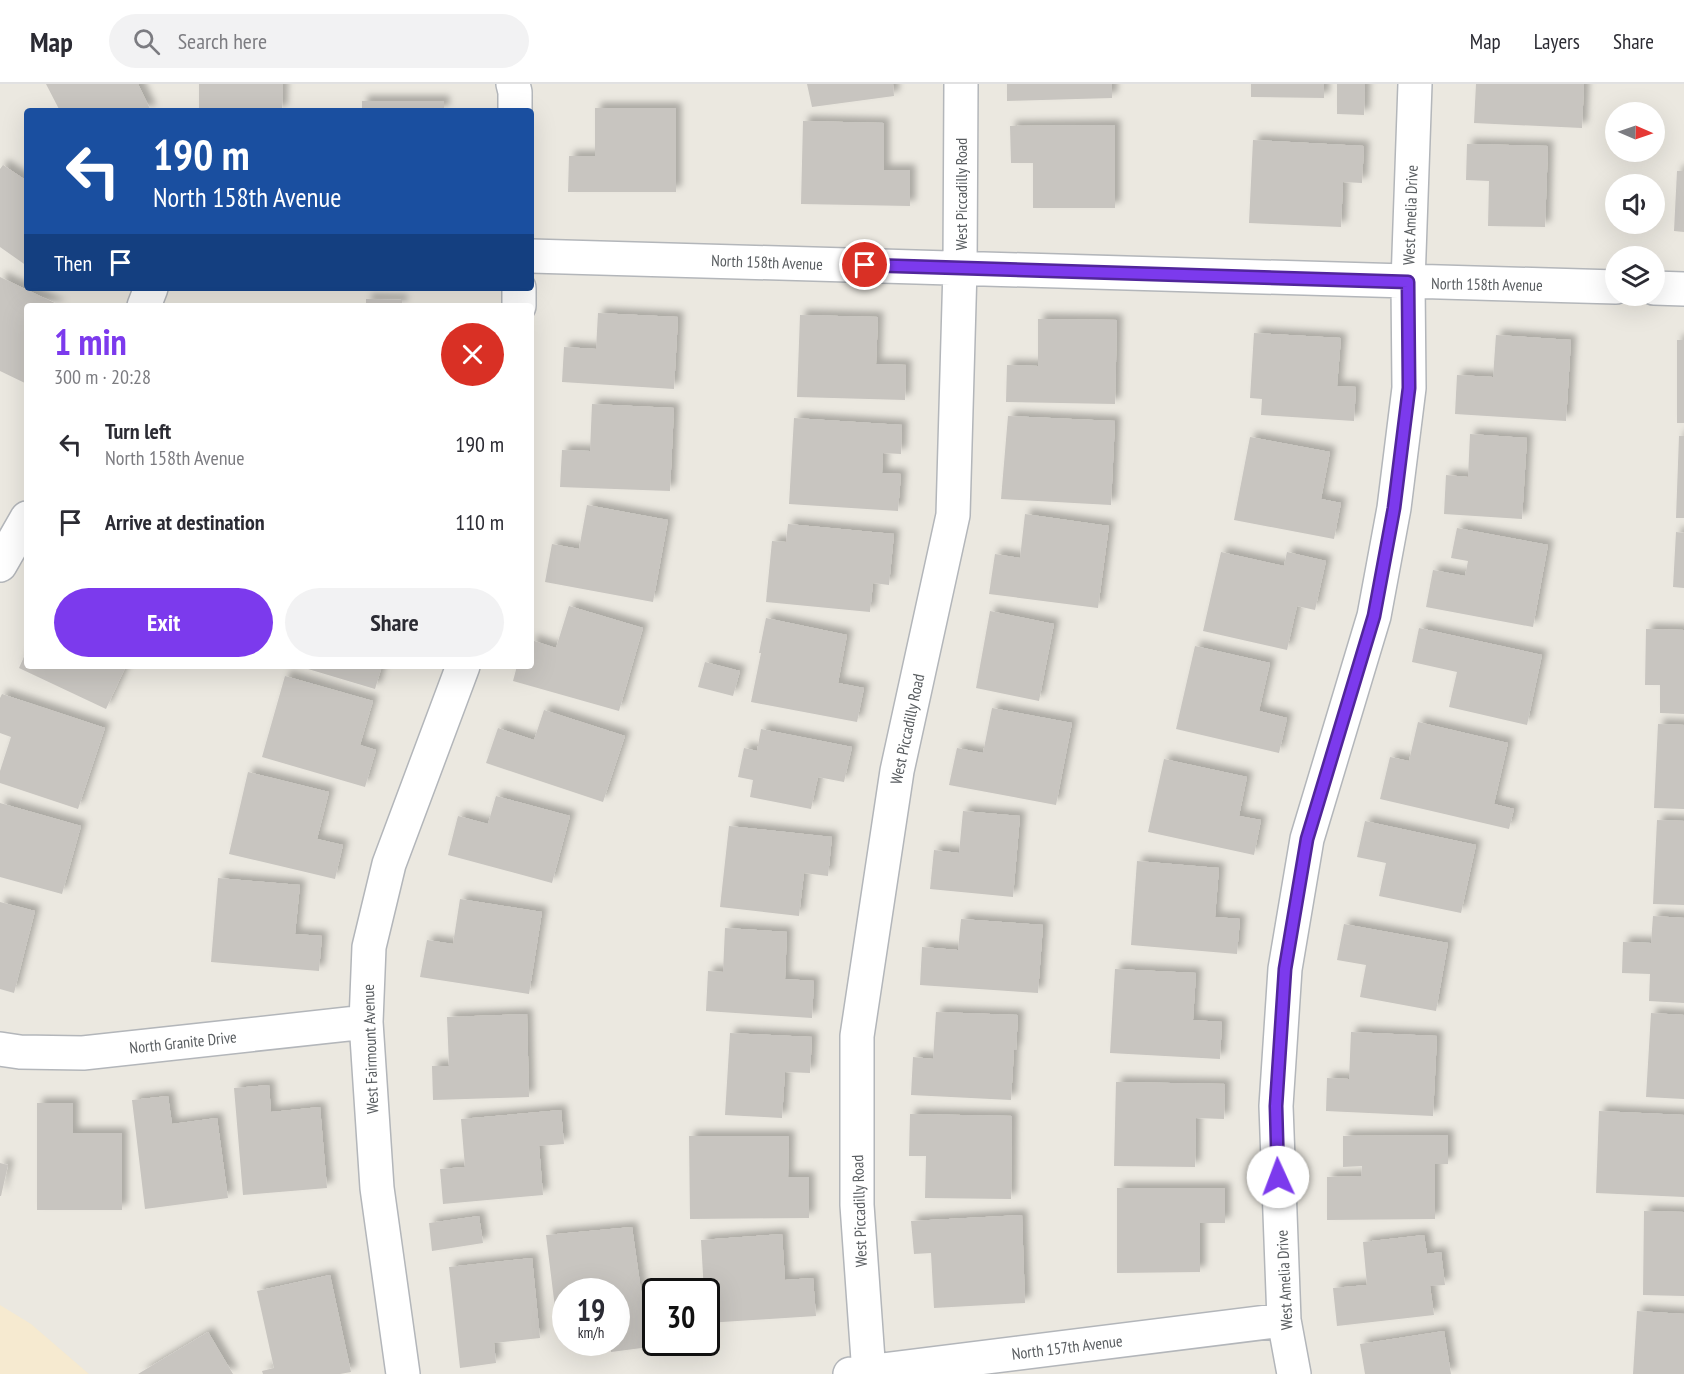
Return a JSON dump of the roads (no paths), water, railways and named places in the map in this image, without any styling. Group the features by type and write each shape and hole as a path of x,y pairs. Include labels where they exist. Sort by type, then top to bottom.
{"street":[{"path":"513,84 515,108"},
{"name":"West Piccadilly Road","path":"863,1373 857,1205 857,1036 897,771 953,514 960,268 961,84"},
{"name":"West Amelia Drive","path":"1294,1374 1284,1320 1276,1106 1285,969 1307,839 1374,616 1394,508 1409,388 1408,282 1415,84"},
{"name":"North 158th Avenue","path":"534,256 1605,287"},
{"path":"1665,288 1684,289"},
{"path":"0,565 24,523"},
{"name":"West Fairmount Avenue","path":"403,1374 377,1188 366,1022 369,947 389,864 462,669"},
{"name":"North Granite Drive","path":"0,1049 20,1052 83,1053 366,1022"},
{"name":"North 157th Avenue","path":"863,1373 1284,1320"}]}
